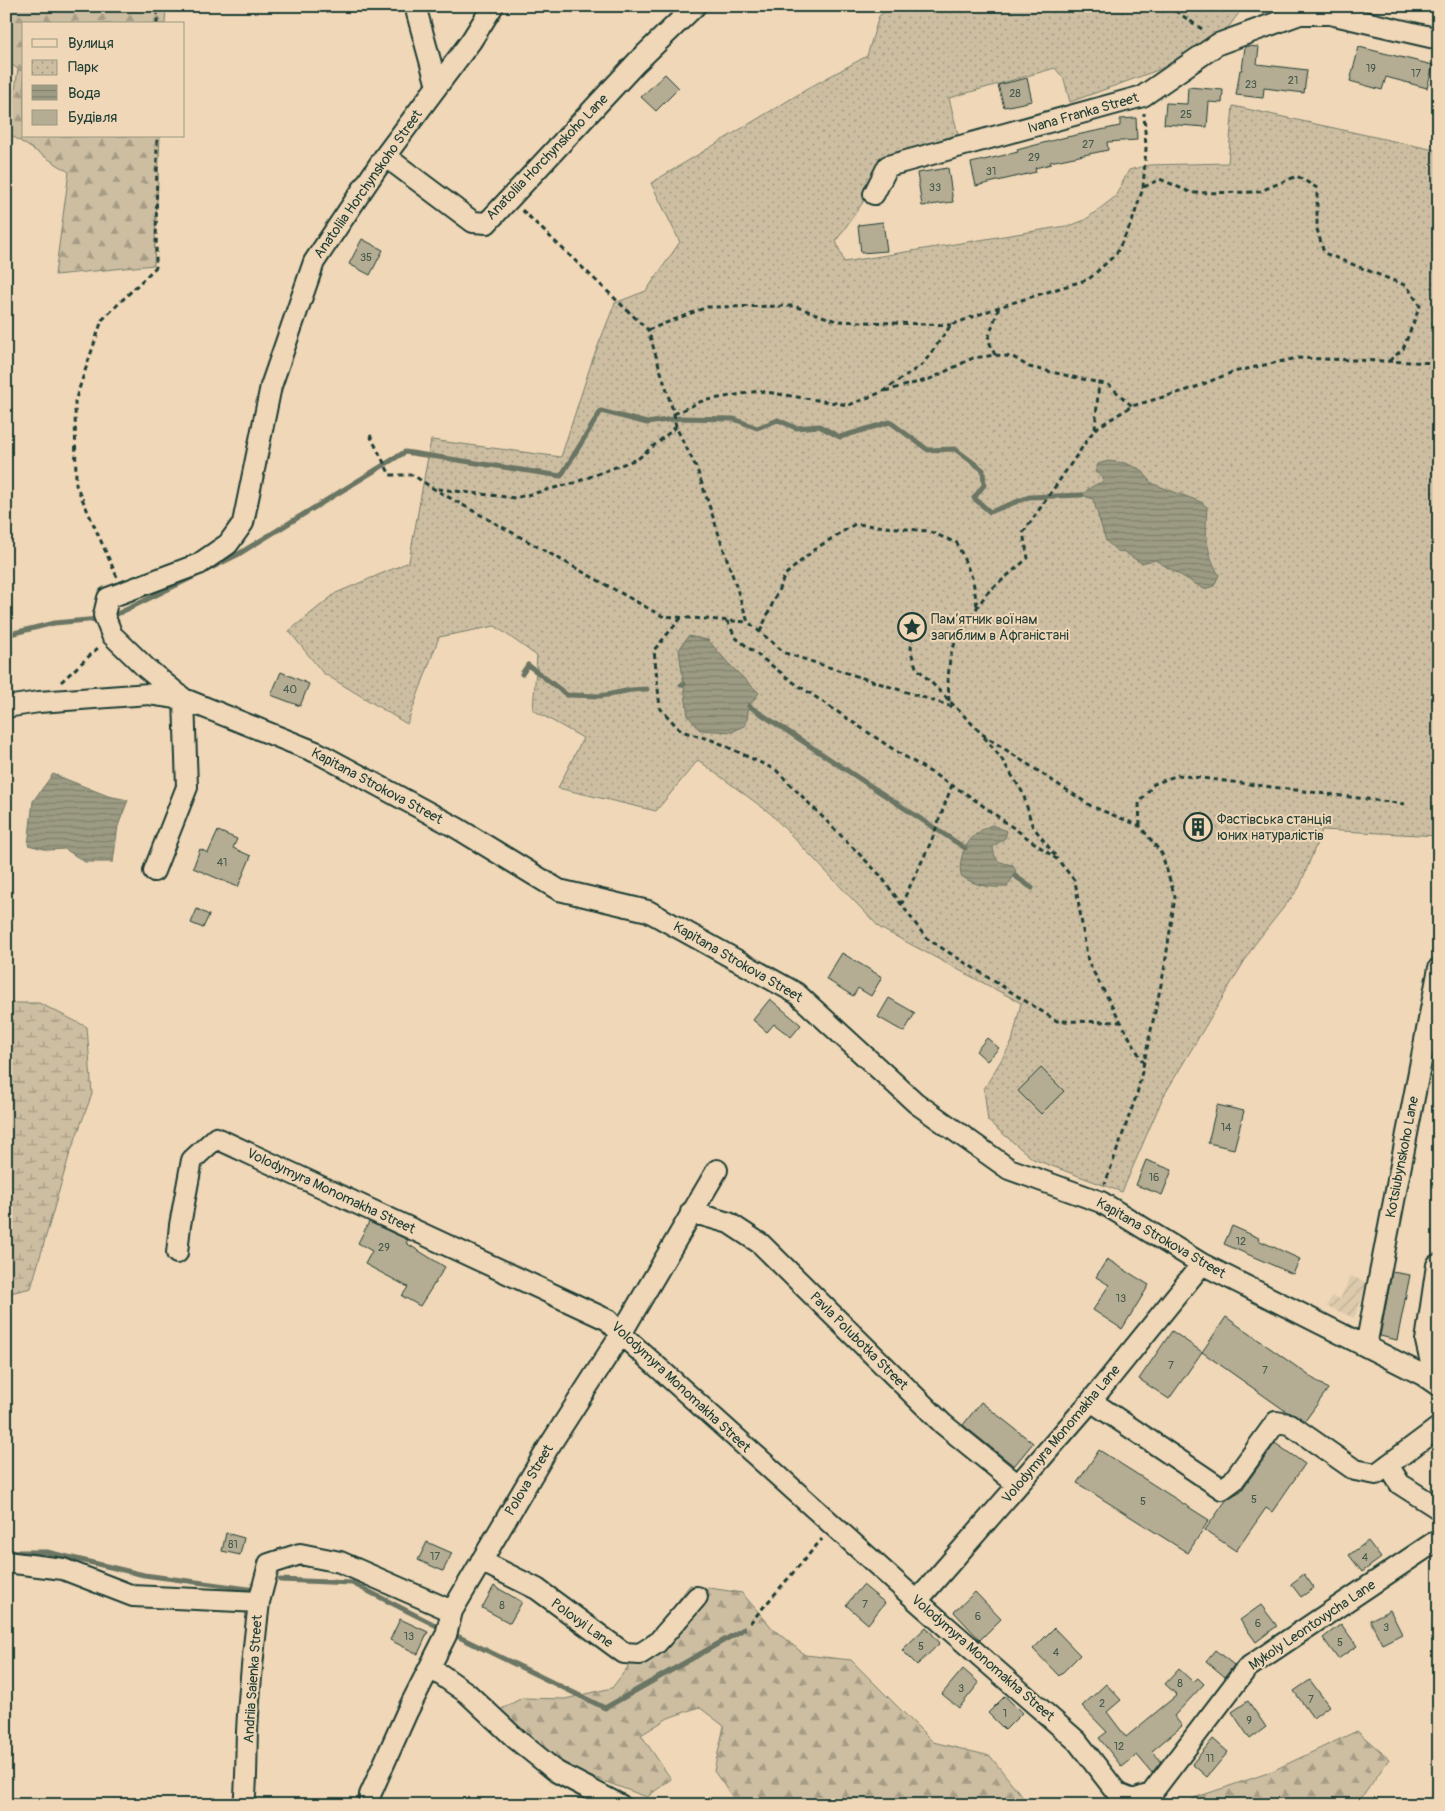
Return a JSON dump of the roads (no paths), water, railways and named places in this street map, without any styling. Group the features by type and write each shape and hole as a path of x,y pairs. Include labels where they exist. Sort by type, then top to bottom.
{"street":[{"path":"417,6 437,86"},
{"name":"Anatoliia Horchynskoho Street","path":"184,699 146,668 112,635 104,615 108,598 199,564 228,544 243,523 271,386 314,262 385,156 471,41 493,6"},
{"name":"Anatoliia Horchynskoho Lane","path":"385,156 473,222 487,223 636,63 695,6"},
{"name":"Ivana Franka Street","path":"874,194 888,166 1143,96 1218,44 1300,14 1330,14 1439,39"},
{"name":"Kapitana Strokova Street","path":"6,708 39,702 149,694 184,699 318,753 457,828 559,890 648,911 796,993 916,1103 1009,1168 1101,1202 1202,1264 1366,1346 1433,1371"},
{"path":"154,871 187,787 184,699"},
{"name":"Kotsiubynskoho Lane","path":"1366,1346 1439,968"},
{"name":"Volodymyra Monomakha Street","path":"177,1253 192,1160 216,1138 608,1320 621,1334 833,1526 1078,1741 1118,1794"},
{"name":"Polova Street","path":"370,1805 370,1795 407,1712 446,1635 452,1611 548,1448 621,1334 717,1170"},
{"name":"Pavla Polubotka Street","path":"691,1212 728,1223 761,1244 943,1424 1018,1485"},
{"name":"Volodymyra Monomakha Lane","path":"917,1601 1091,1401 1202,1264"},
{"path":"1433,1371 1426,1341 1437,1266"},
{"path":"1091,1401 1222,1489 1233,1481 1276,1422 1289,1424 1355,1470 1376,1474 1439,1427"},
{"path":"1388,1465 1400,1484 1439,1509"},
{"name":"Mykoly Leontovycha Lane","path":"1118,1794 1133,1800 1151,1794 1247,1668 1437,1540"},
{"path":"259,1602 269,1564 300,1554 340,1562 452,1611"},
{"name":"Polovyi Lane","path":"481,1561 537,1590 624,1653 640,1654 657,1643 697,1597"},
{"name":"Andriia Saienka Street","path":"6,1562 63,1569 133,1596 259,1602 249,1713 247,1778 244,1805"},
{"path":"430,1667 467,1693 516,1739 557,1772 620,1805"}],"water":[{"path":"1108,461 1125,463 1142,470 1151,483 1201,502 1207,507 1207,542 1211,559 1219,575 1214,586 1204,589 1155,560 1141,563 1124,552 1117,551 1106,541 1093,499 1082,495 1091,487 1103,482 1103,478 1095,472 1098,464"},
{"path":"688,636 708,640 729,664 759,693 749,706 746,725 732,732 700,730 688,716 679,650"},
{"path":"53,774 108,796 128,800 118,826 113,862 85,862 65,849 48,850 28,845 33,801"},
{"path":"992,825 1007,831 1005,838 993,847 998,861 1013,865 1016,872 1007,887 983,886 961,876 961,859 967,844 984,828"}],"waterway":[{"path":"207,570 237,555 405,452 561,476 601,411 647,423 680,418 734,419 757,428 778,420 796,428 819,426 840,437 890,422 928,450 955,449 983,470 984,485 974,498 990,512 1029,497 1082,495"},
{"path":"111,617 195,576"},
{"path":"6,635 54,623 99,619"},
{"path":"522,674 528,665 567,695 601,696 647,689"},
{"path":"749,706 965,848"},
{"path":"1015,876 1032,888"},
{"path":"6,1552 47,1552 144,1575 256,1590"},
{"path":"280,1580 352,1583 439,1627"},
{"path":"455,1635 605,1708 744,1629"}],"place":[{"name":"Пам’ятник воїнам загиблим в Афганістані","path":"912,627"},
{"name":"Фастівська станція юних натуралістів","path":"1198,827"}]}
